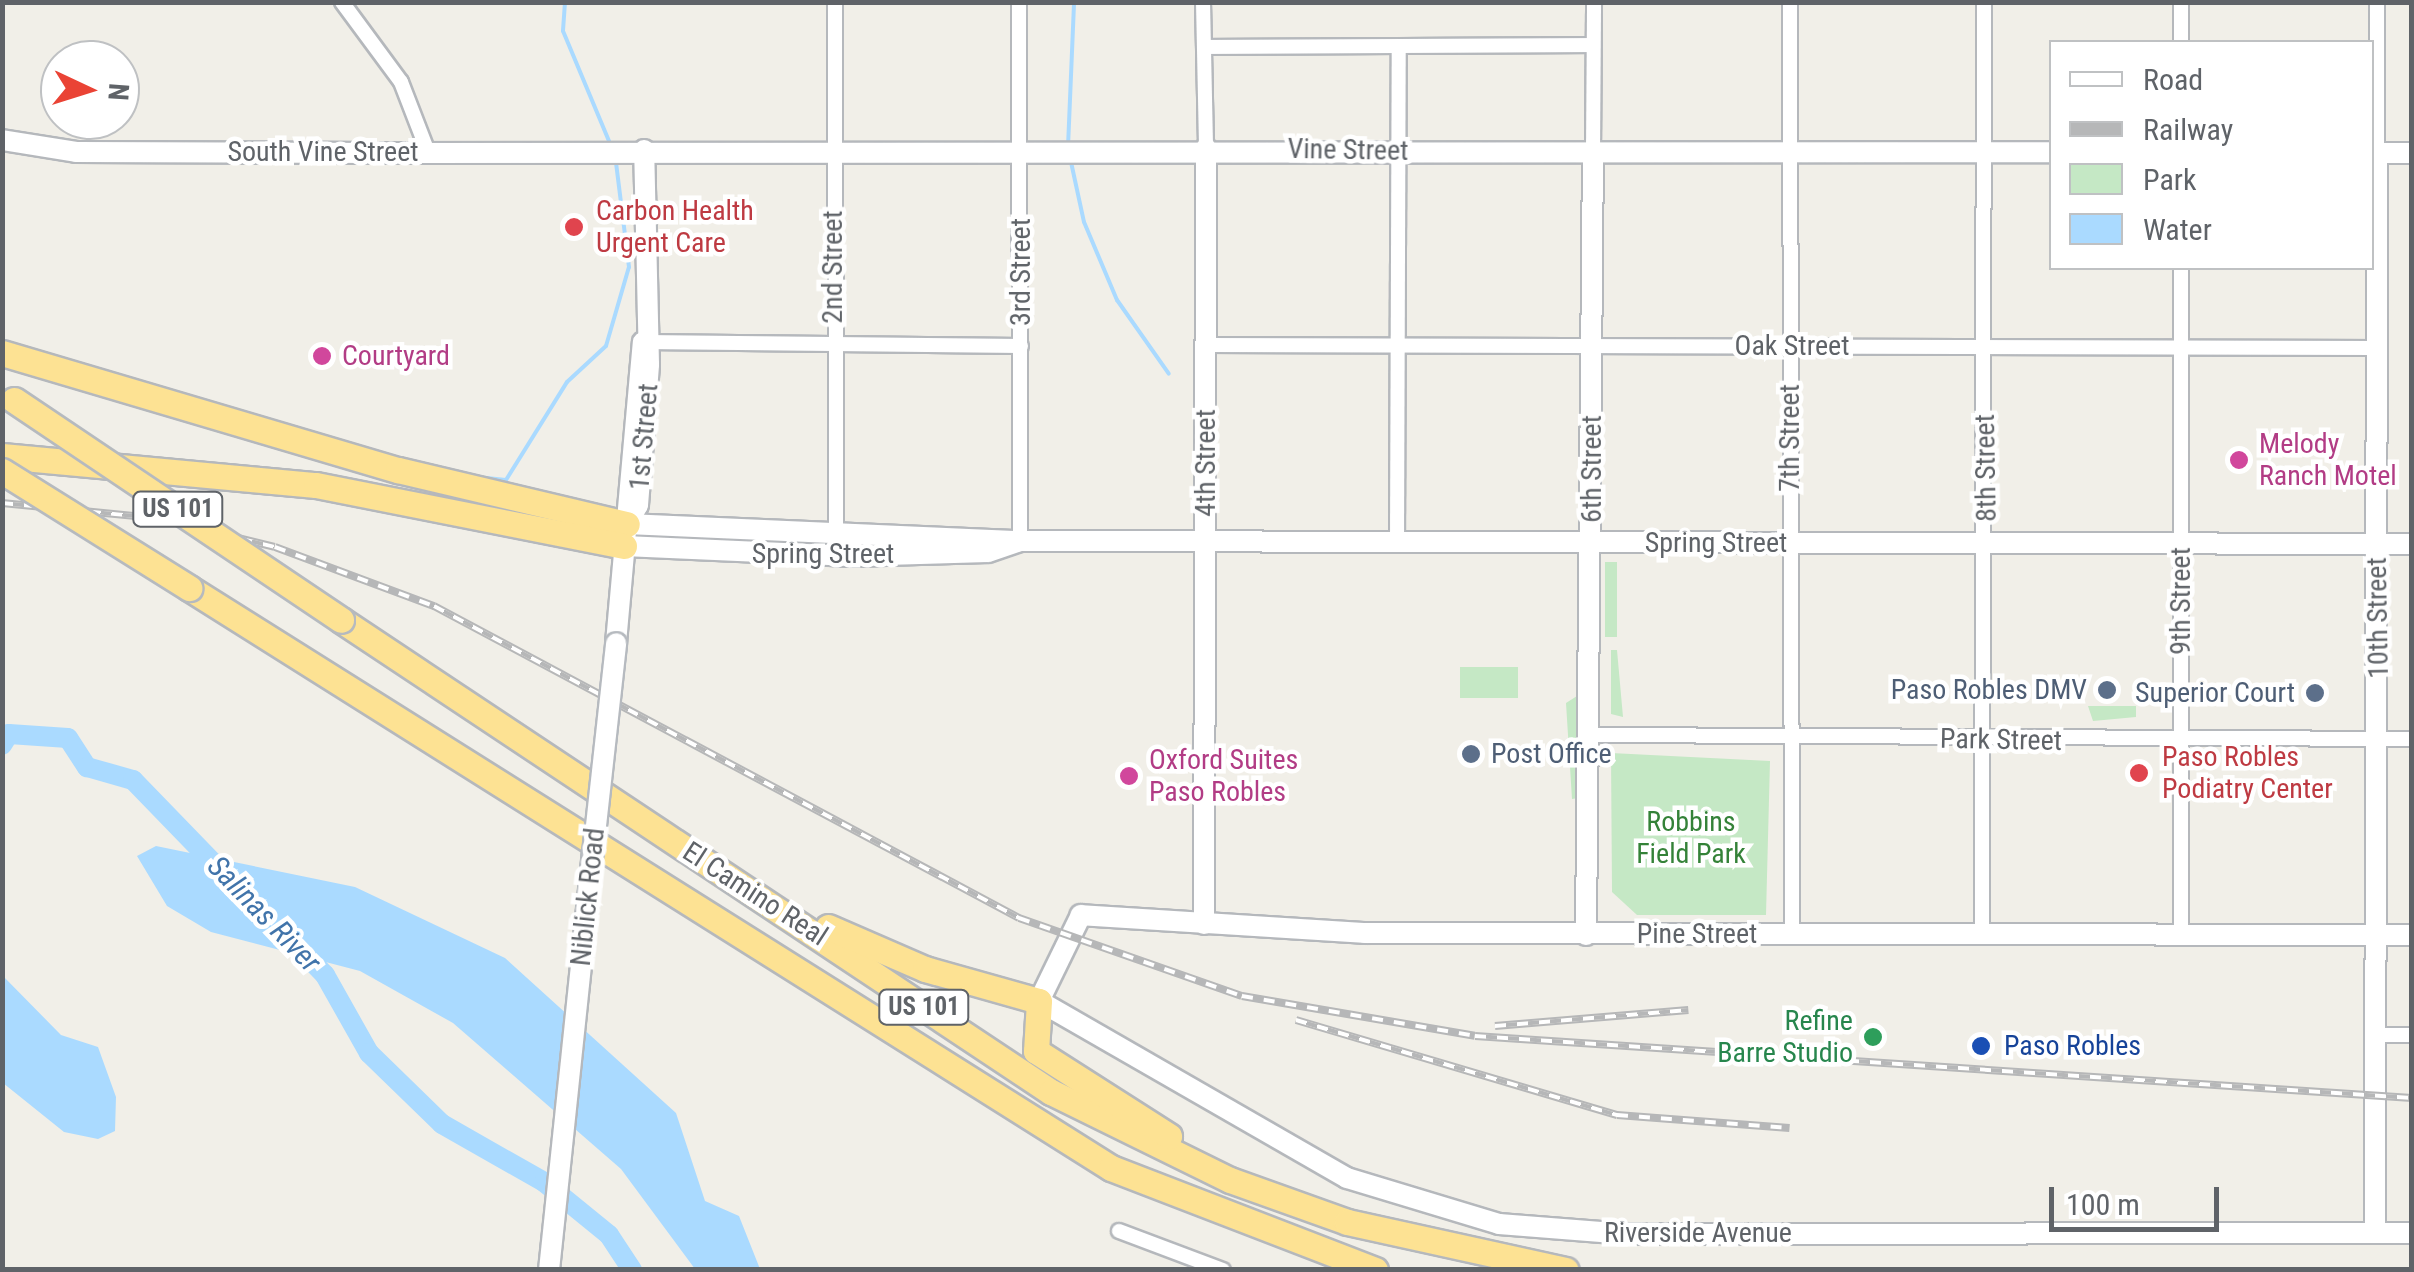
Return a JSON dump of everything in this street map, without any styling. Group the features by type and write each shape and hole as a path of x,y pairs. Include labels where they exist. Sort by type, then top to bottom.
{"highway":[{"path":"2,353 626,535"},
{"name":"El Camino Real","path":"8,397 1051,1092 1230,1180 1385,1232 1566,1270"},
{"path":"2,456 316,485 626,535"},
{"name":"El Camino Real","path":"2,471 1047,1130 1264,1234 1375,1270"},
{"path":"638,818 862,944 1040,1001 1036,1052 1230,1180"},
{"path":"1264,1234 1334,1270"}],"street":[{"path":"342,2 401,82 428,152"},
{"name":"2nd Street","path":"835,2 836,532"},
{"name":"3rd Street","path":"1019,2 1020,541"},
{"name":"4th Street","path":"1203,2 1204,924"},
{"name":"6th Street","path":"1586,935 1591,735 1594,2"},
{"name":"7th Street","path":"1790,2 1792,934"},
{"name":"8th Street","path":"1982,934 1987,542 1984,2"},
{"path":"2181,2 2181,40"},
{"name":"10th Street","path":"2375,1233 2380,738 2374,153 2377,2"},
{"path":"1206,46 1593,45"},
{"path":"1397,542 1399,48"},
{"name":"South Vine Street","path":"2,140 76,152 644,150"},
{"name":"Vine Street","path":"644,150 2049,152"},
{"name":"1st Street","path":"626,535 644,342 644,150"},
{"path":"2374,153 2412,153"},
{"name":"9th Street","path":"2180,935 2181,270"},
{"path":"644,342 1021,346"},
{"name":"Oak Street","path":"1206,346 2377,348"},
{"name":"Spring Street","path":"626,535 836,532 1020,541 2412,544"},
{"name":"Spring Street","path":"626,535 842,556 988,552 1020,541"},
{"name":"Niblick Road","path":"550,1270 626,535"},
{"name":"Park Street","path":"1591,735 2181,742 2412,739"},
{"name":"Pine Street","path":"1040,1001 1074,917 1586,935 2412,936"},
{"name":"Riverside Avenue","path":"1040,1001 1347,1178 1498,1224 1627,1234 2412,1233"},
{"path":"2376,1035 2412,1035"},
{"path":"1120,1230 1223,1270"}],"green space":[{"path":"1605,562 1617,562 1617,637 1605,637"},
{"path":"1611,650 1617,650 1623,717 1611,714"},
{"path":"1460,667 1518,667 1518,698 1460,698"},
{"path":"1577,696 1578,798 1572,799 1566,703"},
{"path":"2088,706 2136,706 2136,717 2093,721"},
{"name":"Robbins Field Park","path":"1611,753 1770,761 1766,915 1637,915 1612,892"}],"water":[{"path":"156,846 355,887 505,958 676,1113 705,1201 739,1216 760,1269 695,1269 621,1169 453,1023 360,971 211,932 167,906 137,856"},
{"path":"3,976 61,1035 98,1047 116,1097 115,1131 98,1139 64,1132 3,1083"}],"waterway":[{"path":"565,2 563,31 612,148"},
{"path":"1068,147 1074,2"},
{"path":"467,476 506,480 567,382 606,346 629,267 616,162"},
{"path":"1071,162 1084,222 1117,300 1169,374"},
{"name":"Salinas River","path":"2,745 9,734 68,738 87,767 133,780 226,876"},
{"name":"Salinas River","path":"293,942 325,975 369,1053 442,1124 544,1182 609,1235 632,1270"}],"railway":[{"path":"2,503 156,518 275,547 434,606 1019,918 1242,996 1475,1036 2412,1098"},
{"path":"1495,1026 1688,1010"},
{"path":"1296,1020 1617,1115 1790,1128"}],"place":[{"name":"Carbon Health Urgent Care","path":"574,227"},
{"name":"Courtyard","path":"322,356"},
{"name":"Melody Ranch Motel","path":"2239,460"},
{"name":"Paso Robles DMV","path":"2107,690"},
{"name":"Superior Court","path":"2315,693"},
{"name":"Post Office","path":"1471,754"},
{"name":"Paso Robles Podiatry Center","path":"2139,773"},
{"name":"Oxford Suites Paso Robles","path":"1129,776"},
{"name":"Refine Barre Studio","path":"1873,1037"},
{"name":"Paso Robles","path":"1981,1046"}]}
